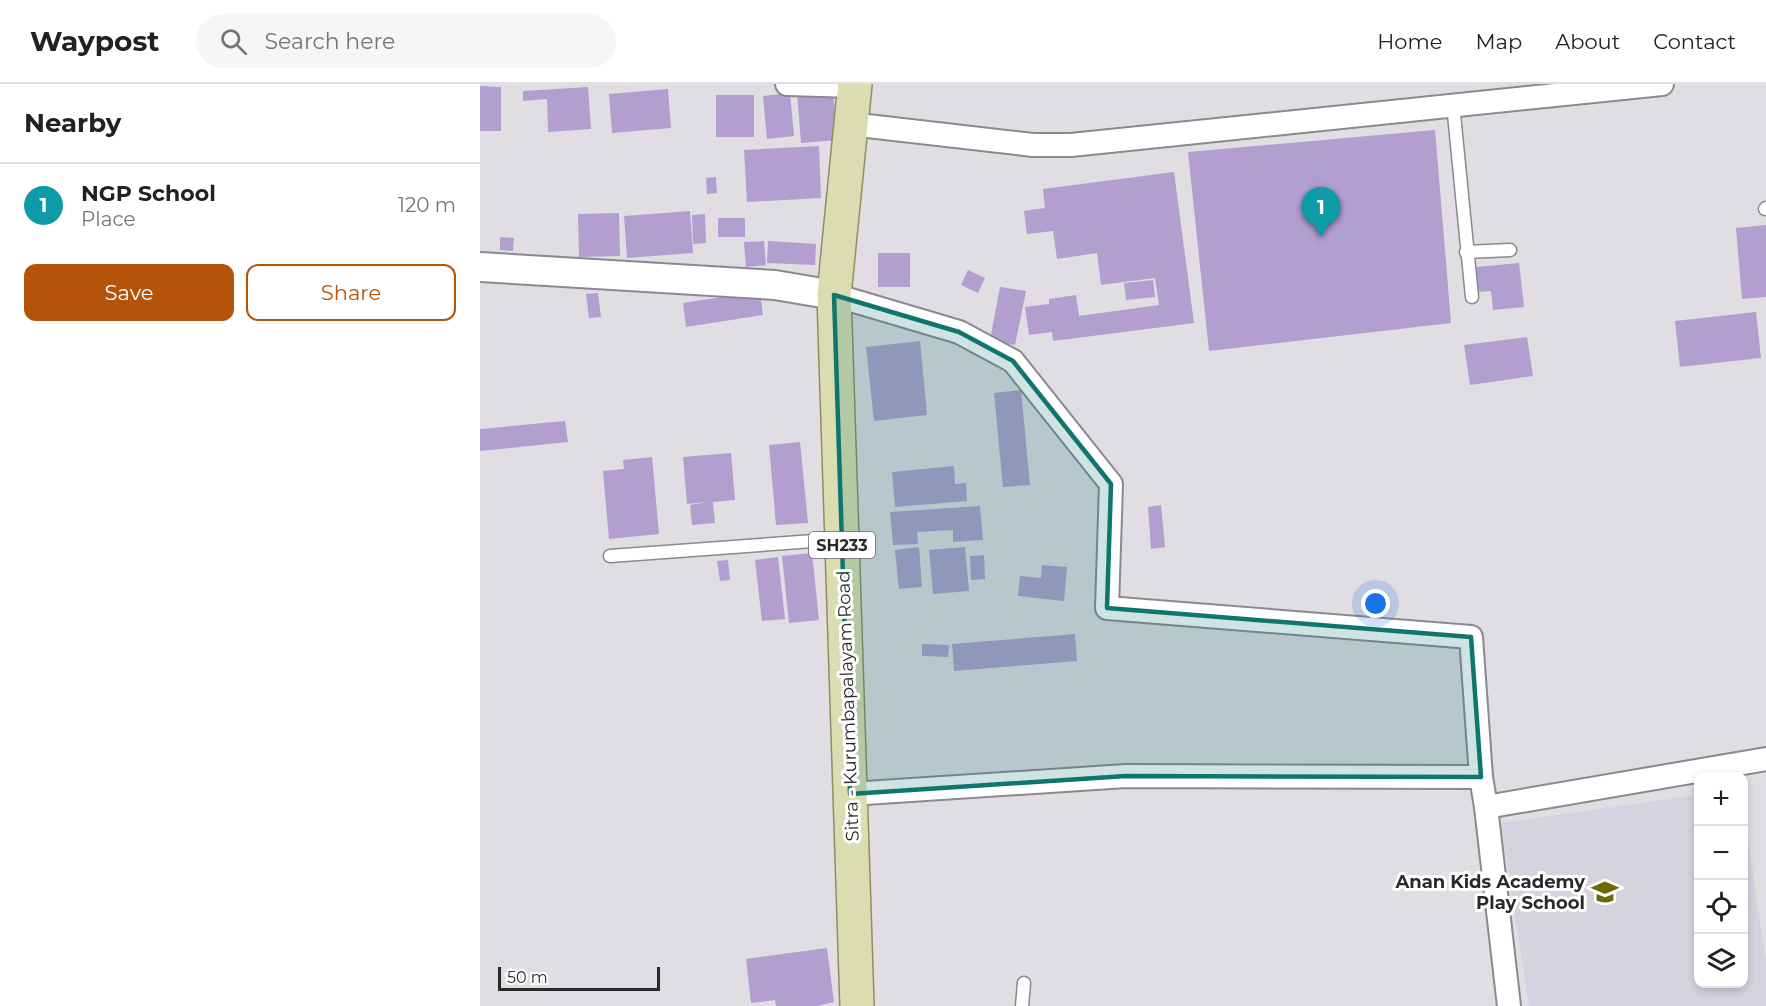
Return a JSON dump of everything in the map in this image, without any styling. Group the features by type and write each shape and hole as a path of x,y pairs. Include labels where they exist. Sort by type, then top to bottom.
{"main road":[{"name":"Sitra - Kurumbapalayam Road","path":"855,85 834,295 857,1006"}],"street":[{"path":"788,84 855,85"},
{"path":"850,124 1033,145 1071,145 1662,84"},
{"path":"480,267 775,285 834,295 959,332 1013,361 1111,484 1107,608 1471,637 1481,777 1509,1006"},
{"path":"1486,807 1766,759"},
{"path":"850,794 1126,776 1481,777"}],"lane":[{"path":"1453,104 1472,297"},
{"path":"1466,252 1510,250"},
{"path":"610,556 842,539"},
{"path":"1022,1006 1024,982"}],"highlighted area":[{"path":"834,295 959,332 1013,361 1111,484 1107,608 1471,637 1481,777 1126,776 850,794"}],"shaded area":[{"name":"Anan Kids Academy Play School","path":"1694,796 1694,988 1748,988 1748,842 1766,961 1766,1006 1529,1006 1501,823"}],"building":[{"path":"480,86 501,87 501,131 480,131"},
{"path":"588,87 591,129 548,132 547,99 523,101 523,91"},
{"path":"668,89 671,128 612,133 609,94"},
{"path":"833,89 837,140 801,143 797,92"},
{"path":"790,93 794,136 767,139 763,96"},
{"path":"716,95 754,95 754,137 716,137"},
{"path":"1435,130 1451,323 1209,351 1188,152"},
{"path":"819,146 821,198 747,202 744,150"},
{"path":"1174,172 1194,323 1053,341 1052,332 1029,335 1025,307 1049,304 1049,299 1076,295 1079,316 1159,305 1155,278 1101,285 1097,253 1057,259 1053,231 1027,234 1024,211 1045,208 1043,189"},
{"path":"716,177 717,193 707,194 706,178"},
{"path":"690,211 693,253 627,258 624,216"},
{"path":"619,213 620,256 579,257 578,214"},
{"path":"705,214 706,243 693,244 692,215"},
{"path":"718,218 745,218 745,237 718,237"},
{"path":"1766,225 1766,297 1742,299 1736,228"},
{"path":"500,237 514,238 513,251 500,250"},
{"path":"764,241 766,265 746,267 744,242"},
{"path":"768,241 816,244 815,265 767,263"},
{"path":"878,253 910,253 910,287 878,287"},
{"path":"1519,263 1524,307 1493,310 1491,291 1478,292 1476,267"},
{"path":"968,270 985,278 978,293 961,285"},
{"path":"1153,280 1155,297 1126,300 1124,283"},
{"path":"1000,287 1026,291 1015,345 990,340"},
{"path":"760,291 763,315 686,327 683,303"},
{"path":"598,293 601,317 589,318 586,294"},
{"path":"1756,312 1761,358 1680,367 1675,321"},
{"path":"1527,337 1533,376 1470,385 1464,345"},
{"path":"920,341 927,415 874,421 866,347"},
{"path":"1021,390 1030,485 1003,487 994,393"},
{"path":"565,421 568,442 480,451 480,429"},
{"path":"800,442 808,523 776,525 769,445"},
{"path":"731,453 735,500 713,502 715,523 692,525 690,505 707,502 687,504 683,457"},
{"path":"652,457 659,534 609,539 603,471 624,469 623,460"},
{"path":"954,466 955,484 966,483 967,501 895,507 892,472"},
{"path":"1161,505 1165,547 1151,549 1148,507"},
{"path":"980,506 983,540 953,542 953,530 917,532 918,544 893,545 890,512"},
{"path":"919,547 922,587 899,589 895,550"},
{"path":"965,547 969,591 933,594 929,550"},
{"path":"812,553 819,620 789,623 782,556"},
{"path":"984,555 985,579 971,580 970,556"},
{"path":"778,557 785,619 762,621 755,560"},
{"path":"728,560 730,580 720,581 717,561"},
{"path":"1042,565 1067,567 1064,601 1018,596 1020,576 1041,578"},
{"path":"1075,634 1077,661 954,671 952,644"},
{"path":"922,644 949,645 948,657 922,656"},
{"path":"827,948 834,1002 817,1006 776,1006 775,1000 751,1003 746,959"}],"place":[{"name":"NGP School","path":"1321,237"},
{"name":"Anan Kids Academy Play School","path":"1605,892"}]}
